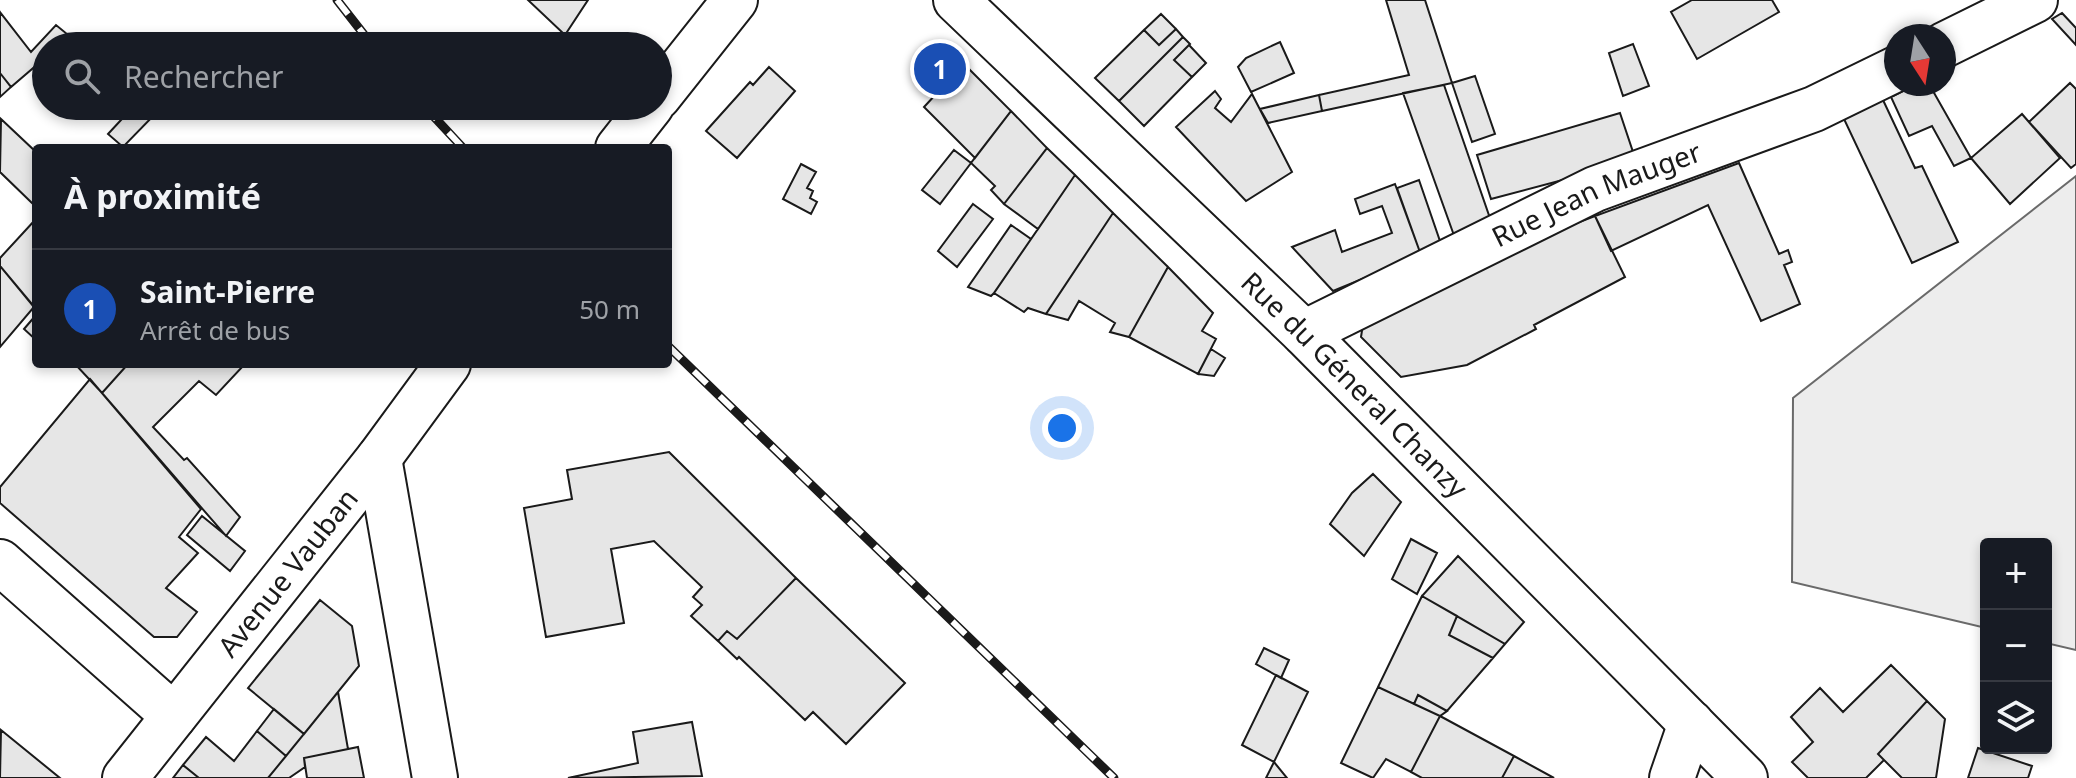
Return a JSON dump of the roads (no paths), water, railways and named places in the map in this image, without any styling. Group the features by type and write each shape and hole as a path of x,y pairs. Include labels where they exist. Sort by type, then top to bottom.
{"street":[{"path":"672,79 735,0"},
{"name":"Rue du Géneral Chanzy","path":"956,0 1304,333 1745,778"},
{"path":"1956,39 2035,0"},
{"name":"Rue Jean Mauger","path":"1304,333 1595,189 1814,109 1884,75"},
{"path":"621,144 640,120"},
{"name":"Avenue Vauban","path":"125,778 379,458 445,368"},
{"path":"379,458 435,778"},
{"path":"0,562 174,716"},
{"path":"1672,778 1691,723"}],"railway":[{"path":"337,0 362,32"},
{"path":"437,120 459,144"},
{"path":"672,350 1114,778"}],"place":[{"name":"Saint-Pierre","path":"940,69"}]}
